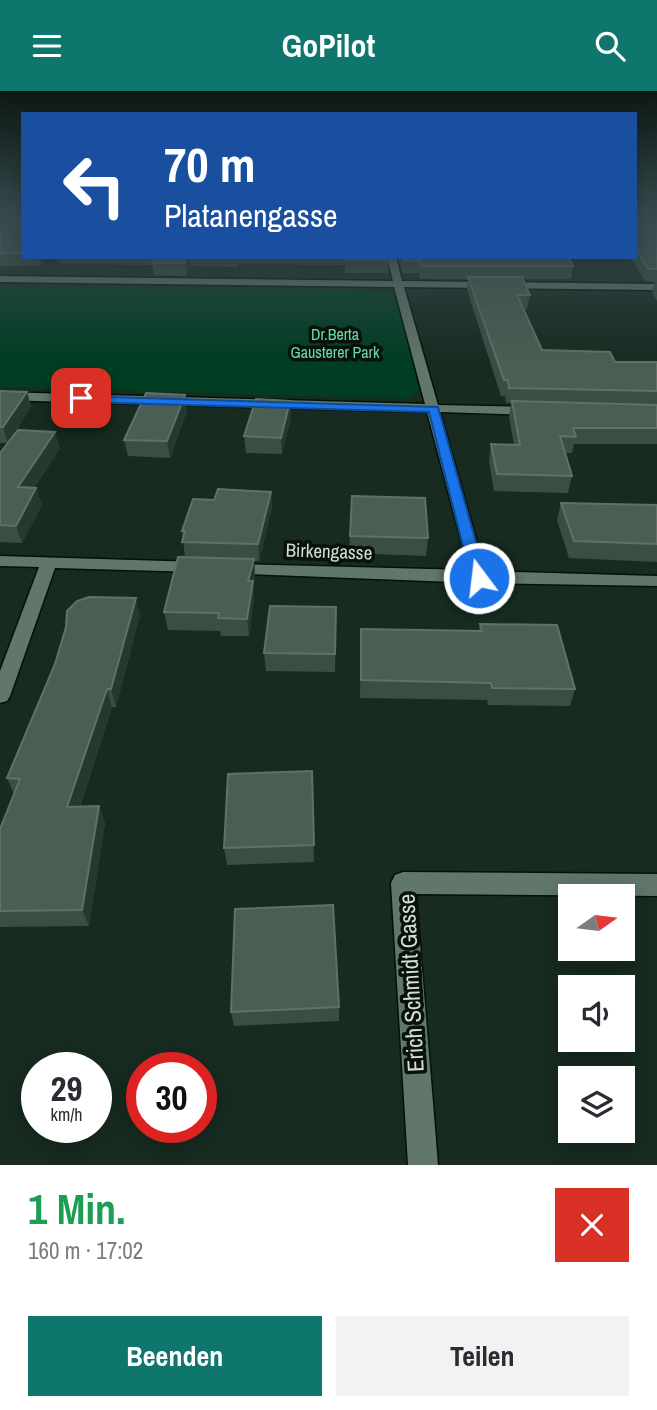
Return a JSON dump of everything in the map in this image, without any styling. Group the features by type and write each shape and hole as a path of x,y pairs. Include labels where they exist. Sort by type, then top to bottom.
{"street":[{"path":"392,263 479,578"},
{"path":"0,279 657,287"},
{"path":"0,396 545,412"},
{"name":"Birkengasse","path":"0,561 479,578 657,581"},
{"path":"0,696 49,562"},
{"name":"Erich Schmidt Gasse","path":"423,1165 403,883 657,885"}],"green space":[{"name":"Dr.Berta Gausterer Park","path":"0,287 383,291 396,297 419,390 408,399 0,387"}],"building":[{"path":"420,263 571,263 573,266 421,266"},
{"path":"644,263 657,263 657,269 648,269"},
{"path":"468,277 522,277 530,295 517,295 542,350 610,352 615,362 657,362 657,391 509,388"},
{"path":"0,391 27,392 3,427 0,427"},
{"path":"146,393 185,395 167,441 124,440"},
{"path":"256,399 290,401 281,438 244,436"},
{"path":"512,401 657,405 657,428 573,428 576,437 560,436 572,476 497,474 491,444 520,445"},
{"path":"18,430 55,432 18,487 36,488 16,526 0,525 0,453"},
{"path":"218,489 271,492 258,544 182,542 185,531 182,531 193,499 214,500"},
{"path":"352,496 425,498 428,538 350,536"},
{"path":"561,503 657,505 657,544 574,541"},
{"path":"178,557 254,559 248,581 253,581 247,619 218,618 219,613 164,612"},
{"path":"89,597 136,598 111,689 107,689 67,807 99,806 82,910 0,911 0,829 20,779 7,778 55,664 66,627 67,611 77,601"},
{"path":"270,606 336,607 335,654 264,653"},
{"path":"480,624 557,625 575,689 492,688 491,683 361,680 361,629 482,631"},
{"path":"312,771 314,845 224,848 228,774"},
{"path":"333,905 339,1007 231,1012 235,909"}],"route":[{"path":"81,398 433,409 479,578"}]}
